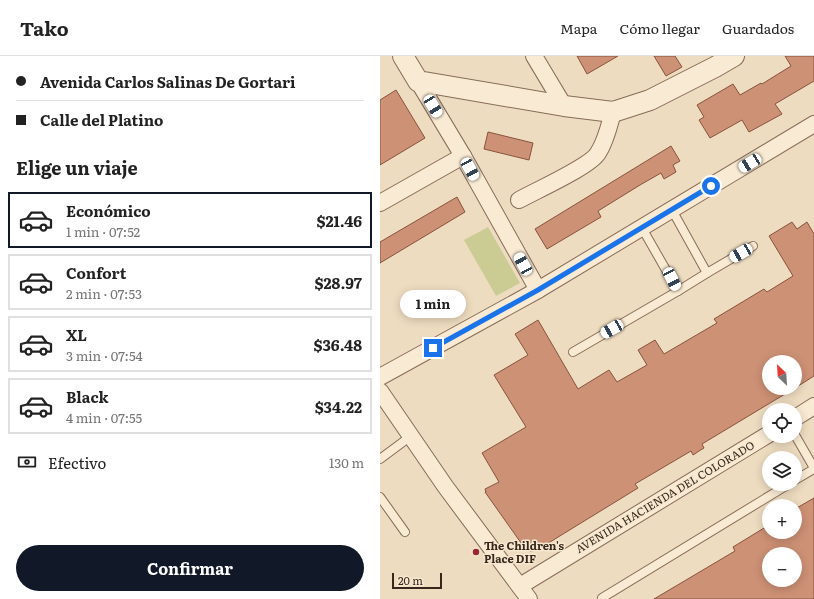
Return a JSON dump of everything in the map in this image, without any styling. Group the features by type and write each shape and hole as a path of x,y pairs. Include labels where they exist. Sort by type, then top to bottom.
{"street":[{"path":"403,56 463,156 538,290"},
{"path":"534,56 564,106"},
{"path":"418,81 564,106 613,112 650,100 712,62 734,56"},
{"path":"519,200 588,163 598,154 613,112"},
{"path":"380,377 538,290 814,124"},
{"path":"380,203 463,156"},
{"path":"380,390 446,486 529,599"},
{"path":"802,414 814,406"},
{"name":"AVENIDA HACIENDA DEL COLORADO","path":"520,586 762,438"}],"lane":[{"path":"672,210 707,273"},
{"path":"642,228 678,291"},
{"path":"573,352 753,246"},
{"path":"380,459 411,436"},
{"path":"800,443 814,468 802,476"},
{"path":"602,598 778,491"},
{"path":"380,498 405,532"}],"green space":[{"path":"488,227 520,283 496,296 464,240"}],"building":[{"path":"577,56 618,56 587,74"},
{"path":"654,56 675,56 682,67 666,76"},
{"path":"785,56 814,56 814,81 775,104 782,114 749,132 742,120 710,138 699,120 704,117 697,105 733,84 740,95 761,83 762,84 791,66"},
{"path":"396,90 425,138 380,165 380,100"},
{"path":"488,132 533,143 529,160 484,149"},
{"path":"671,146 680,161 673,165 676,172 664,179 661,173 640,185 598,211 601,217 547,249 535,229"},
{"path":"457,197 465,212 380,263 380,242"},
{"path":"792,222 797,229 807,222 814,234 814,376 802,384 802,355 762,355 762,395 783,395 770,403 762,403 762,408 702,444 704,448 693,455 691,451 635,484 638,488 537,550 526,550 485,492 485,489 499,482 482,453 526,427 494,375 528,355 515,334 538,320 578,389 609,370 617,382 647,365 638,350 655,340 664,354 717,323 714,319 764,289 767,292 793,276 769,236"},
{"path":"814,498 814,599 654,599 735,551 733,547 762,529 762,539 802,539 802,505"}],"place":[{"name":"The Children's Place DIF","path":"476,552"}],"route":[{"path":"433,348 538,290 711,186"}]}
